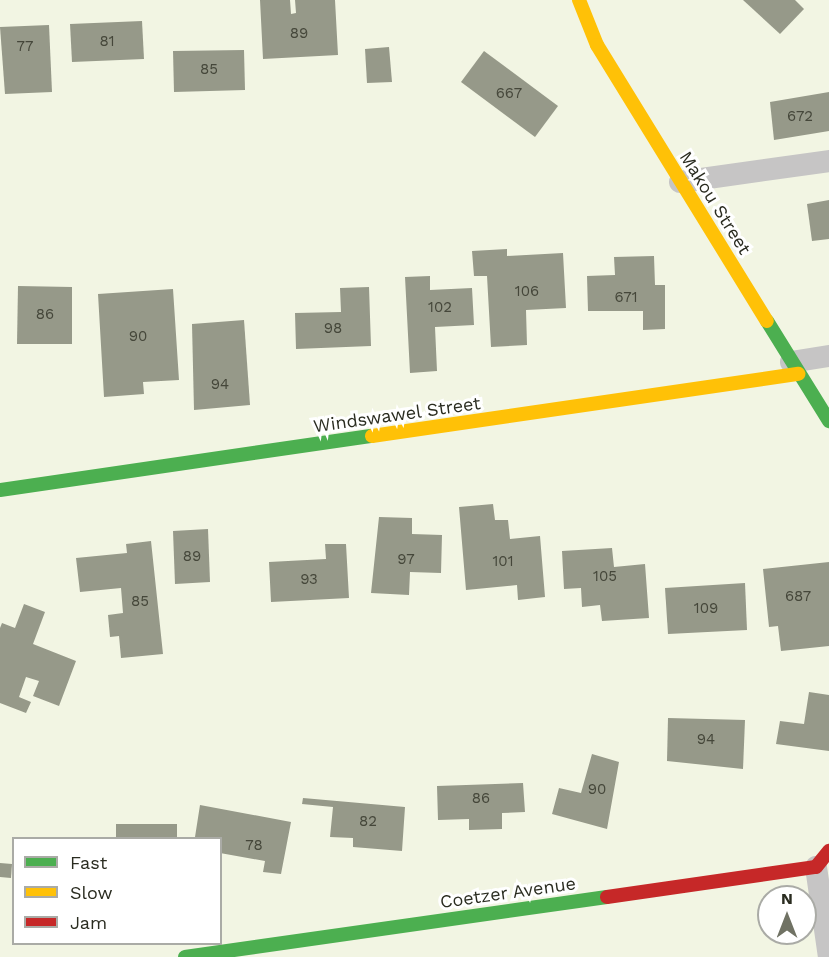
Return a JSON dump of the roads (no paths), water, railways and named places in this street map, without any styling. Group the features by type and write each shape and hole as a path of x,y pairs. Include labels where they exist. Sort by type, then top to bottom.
{"street":[{"name":"Makou Street","path":"579,0 597,45 829,421"},
{"path":"680,182 829,161"},
{"path":"795,368 829,356"},
{"name":"Windswawel Street","path":"0,490 795,368"},
{"path":"822,859 829,957"},
{"name":"Coetzer Avenue","path":"185,957 822,859"}]}
